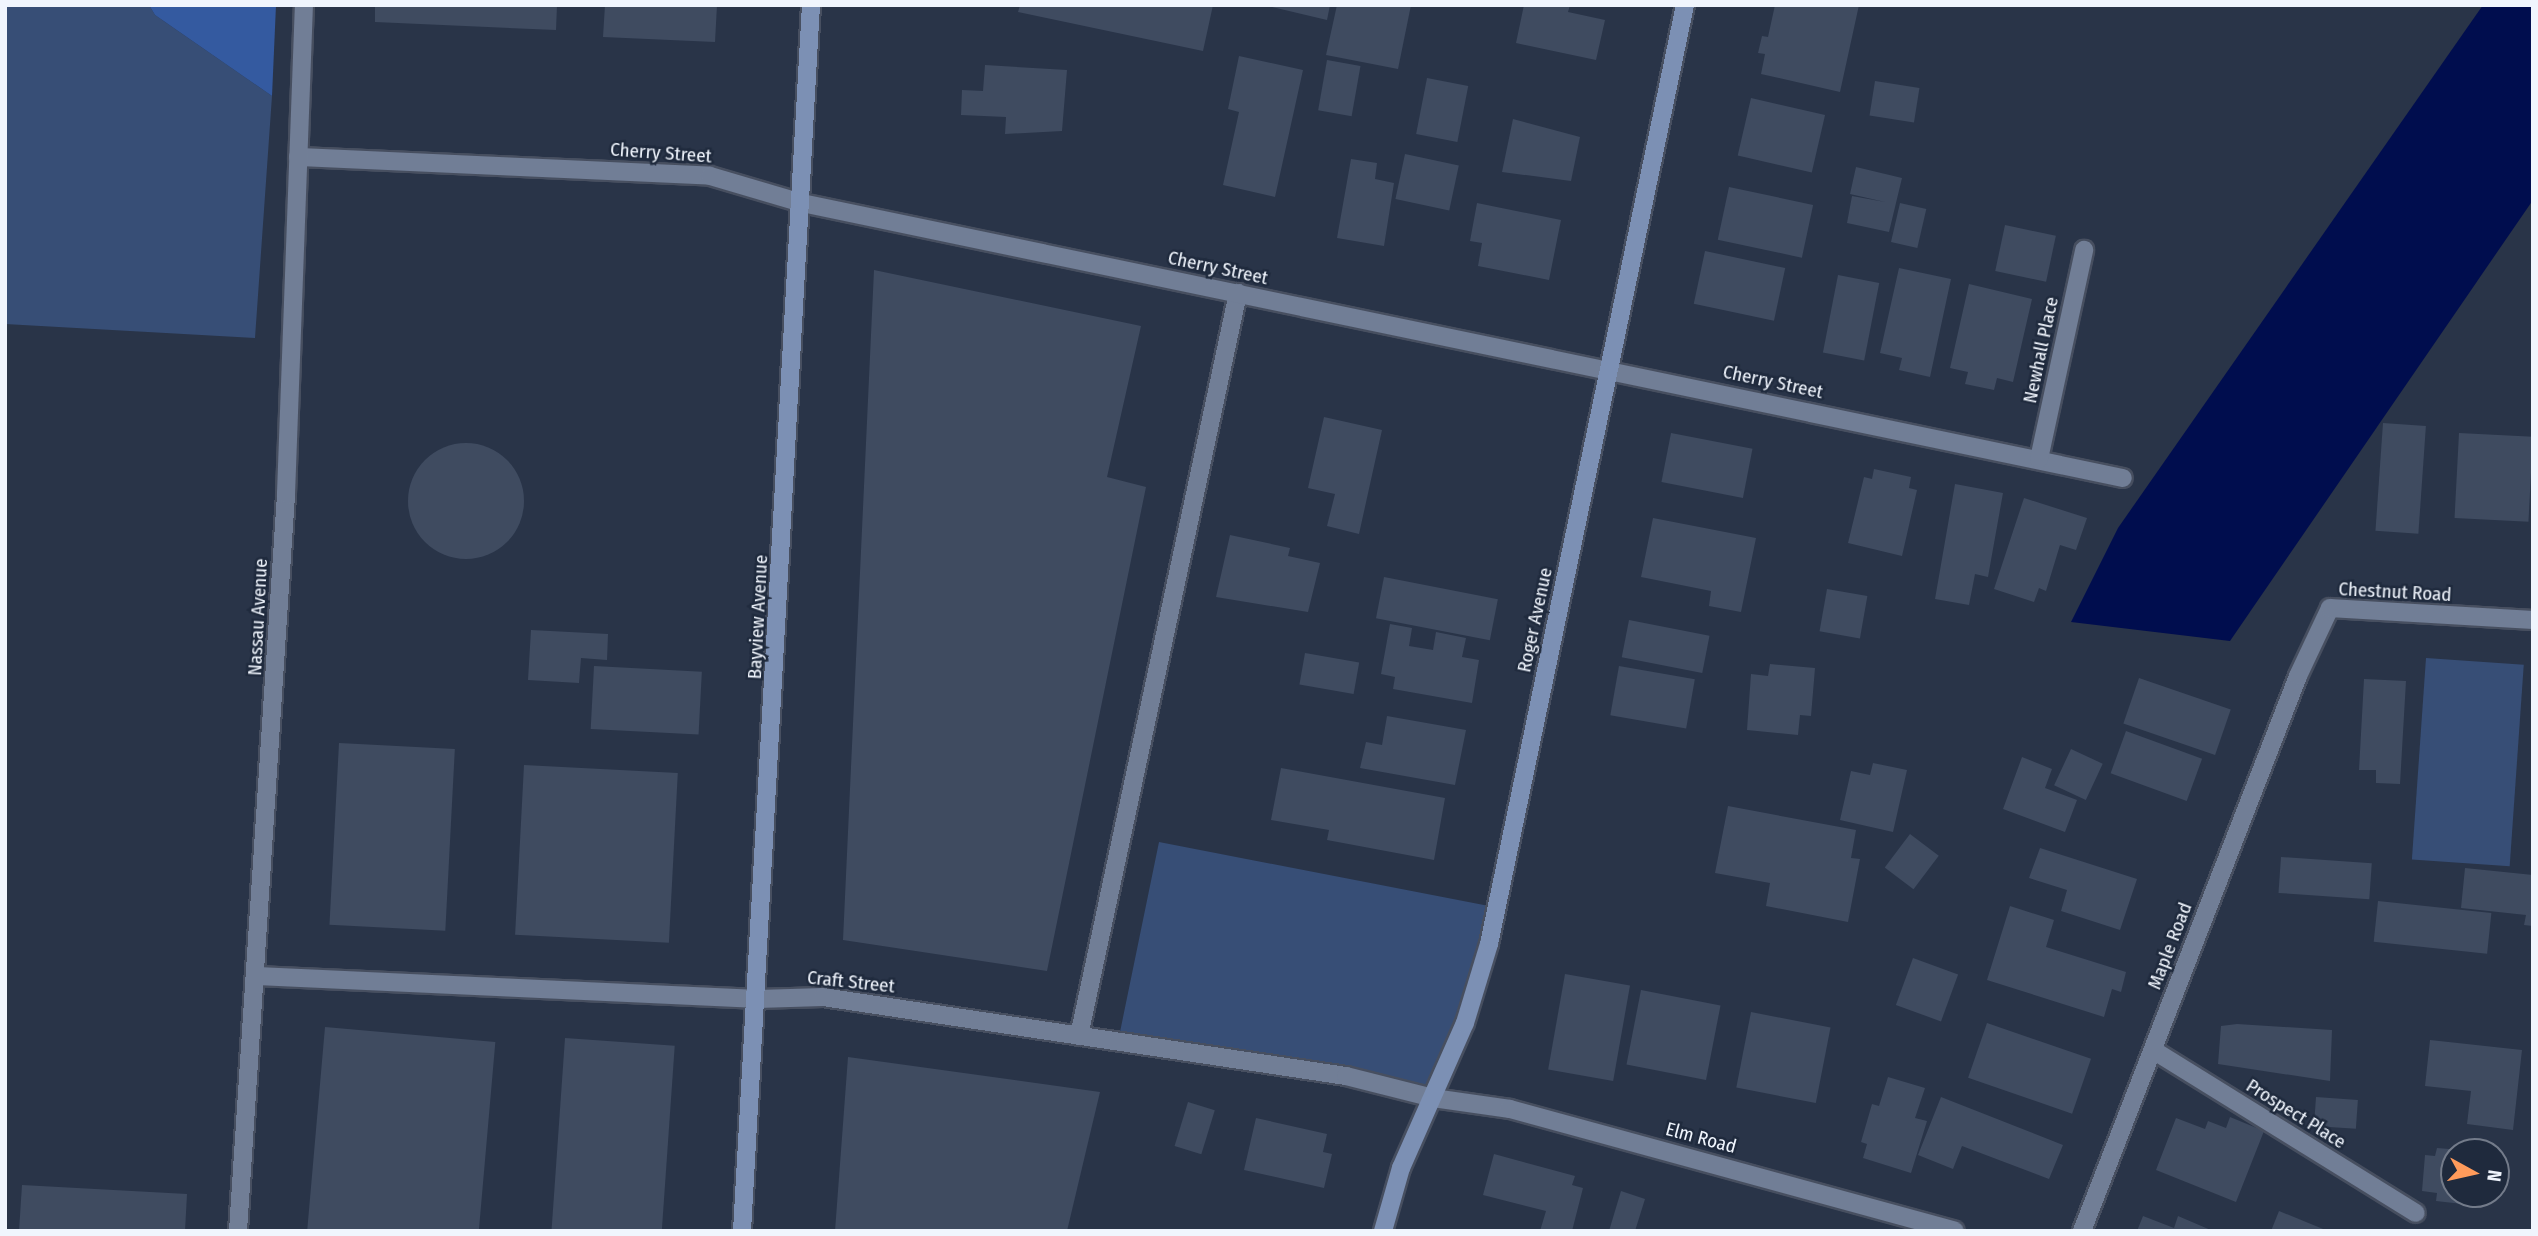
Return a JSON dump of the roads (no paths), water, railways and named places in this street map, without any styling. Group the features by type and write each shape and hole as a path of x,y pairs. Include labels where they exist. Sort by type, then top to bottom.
{"street":[{"name":"Nassau Avenue","path":"238,1231 257,976 286,494 304,5"},
{"name":"Bayview Avenue","path":"742,1231 758,999 811,5"},
{"name":"Roger Avenue","path":"1383,1231 1401,1168 1465,1023 1489,944 1685,5"},
{"name":"Cherry Street","path":"298,156 710,176 802,203 2123,478"},
{"name":"Newhall Place","path":"2039,459 2084,250"},
{"path":"1079,1036 1238,293"},
{"name":"Chestnut Road","path":"2298,676 2330,608 2533,620"},
{"name":"Maple Road","path":"2082,1231 2298,676"},
{"name":"Craft Street","path":"257,976 758,999 823,997 1346,1076 1433,1098"},
{"name":"Prospect Place","path":"2153,1049 2416,1213"},
{"name":"Elm Road","path":"1433,1098 1524,1113 1955,1231"}]}
